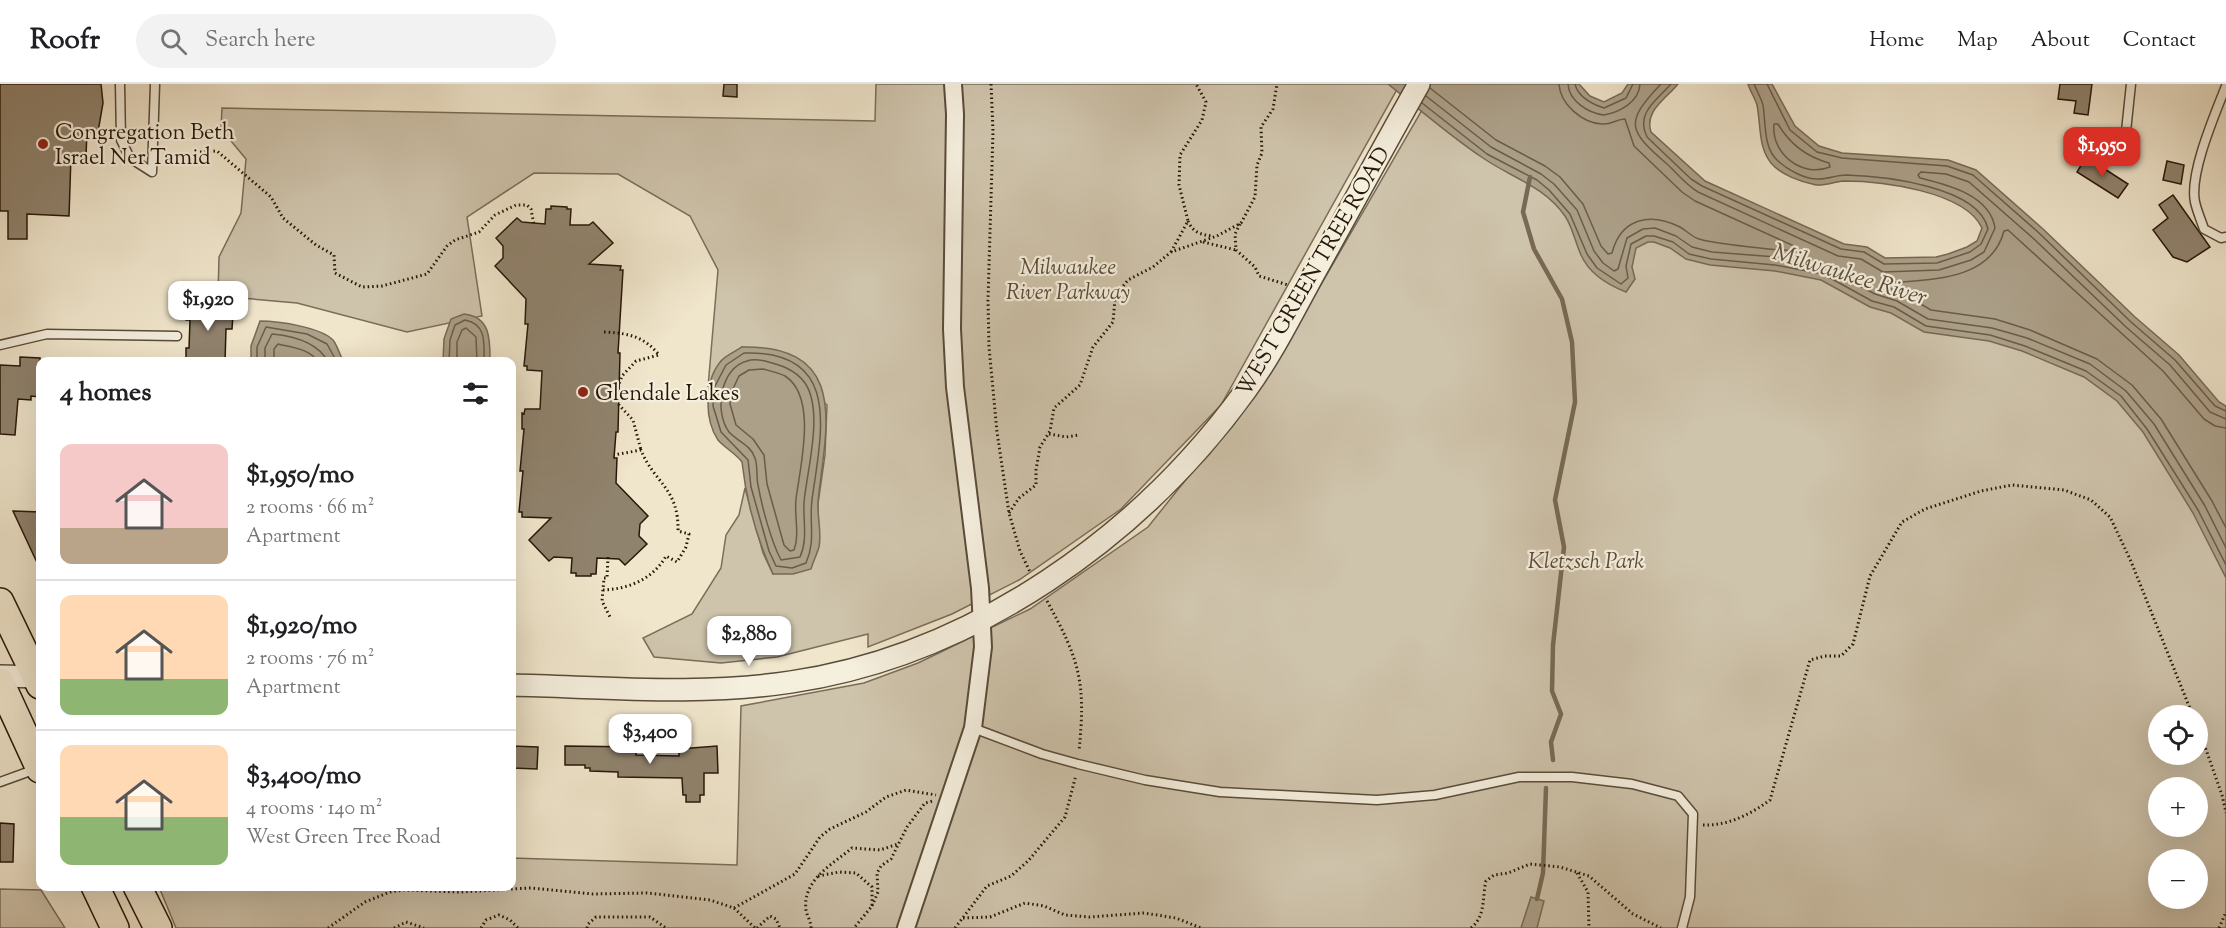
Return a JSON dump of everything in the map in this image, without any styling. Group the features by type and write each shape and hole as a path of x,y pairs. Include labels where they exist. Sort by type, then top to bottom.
{"main road":[{"path":"0,602 36,673"},
{"path":"0,682 36,760"},
{"path":"97,891 115,928"},
{"path":"140,891 158,928"}],"street":[{"path":"906,928 974,728 982,647 983,617 955,387 952,329 955,114 953,84"},
{"name":"WEST GREEN TREE ROAD","path":"516,685 723,689 795,682 859,668 935,641 1039,587 1117,529 1167,484 1205,443 1248,388 1280,336 1419,84"},
{"path":"0,676 36,679"}],"lane":[{"path":"120,84 121,140 130,158 152,172 155,84"},
{"path":"2125,141 2131,84"},
{"path":"2226,86 2205,144 2195,184 2195,201 2204,229 2221,238 2226,237"},
{"path":"0,345 47,334 177,336"},
{"path":"974,728 1042,754 1078,764 1145,780 1220,792 1377,800 1435,795 1520,777 1572,777 1632,784 1678,796 1693,814 1690,897 1682,928"},
{"path":"0,782 36,770"}],"path":[{"path":"991,84 993,141 988,300 989,347 997,432 1009,513 1020,551 1029,571"},
{"path":"1196,84 1206,102 1202,120 1180,155 1179,185 1188,221 1195,231 1204,235 1216,236"},
{"path":"1236,250 1235,234 1255,197 1257,165 1262,153 1261,127 1274,108 1277,84"},
{"path":"200,152 217,152 271,197 283,218 316,245 334,255 335,273 362,287 382,286 427,274 447,246 455,240 479,232 495,215 516,205 527,205 531,209 534,225"},
{"path":"1171,252 1188,221"},
{"path":"1009,513 1019,498 1036,485 1035,470 1040,447 1048,434 1054,408 1080,385 1093,347 1113,322 1115,299 1120,290 1128,280 1153,267 1171,252 1216,236 1241,223"},
{"path":"1201,241 1236,250 1255,267 1259,276 1290,286"},
{"path":"603,332 625,333 638,337 659,355 636,361 622,376 618,387 619,405 633,420 641,450 675,503 678,531 689,534 686,547 677,562 666,556 656,570 635,584 603,590"},
{"path":"1048,434 1066,437 1079,435"},
{"path":"614,455 641,450"},
{"path":"1693,825 1719,826 1756,810 1770,800 1810,660 1825,656 1841,656 1853,644 1870,576 1902,522 1925,509 1981,491 2012,485 2064,490 2091,500 2110,517 2130,559 2189,705"},
{"path":"608,557 607,578 603,578 602,601 610,617"},
{"path":"1048,602 1070,644 1080,671 1083,712 1079,753"},
{"path":"2208,755 2226,813"},
{"path":"955,928 987,886 1011,876 1028,861 1065,817 1076,774"},
{"path":"734,908 795,874 820,837 830,829 866,812 886,797 906,790 927,792 950,799"},
{"path":"854,928 872,906 878,892 877,873 880,866 891,859 907,827 925,803 950,799"},
{"path":"811,928 806,909 807,893 816,877 852,848 880,850 898,844"},
{"path":"1471,928 1483,908 1486,881 1494,875 1508,873 1536,863 1560,867 1589,876 1633,914 1661,928"},
{"path":"816,877 839,872 856,873 872,887 872,906"},
{"path":"1576,873 1588,892 1589,928"},
{"path":"516,889 531,888 593,894 647,893 710,900 734,908 756,928 770,916 776,920 780,928"},
{"path":"328,928 365,902 396,891"},
{"path":"432,891 478,891"},
{"path":"963,918 990,917 1025,903 1044,906 1065,915 1090,917 1144,913 1176,918 1201,928"},
{"path":"2219,928 2226,912"},
{"path":"481,928 486,920 499,915 510,920 518,928"},
{"path":"587,928 596,917 650,917 666,928"},
{"path":"394,928 406,922 424,928"}],"green space":[{"name":"Milwaukee River Parkway","path":"876,84 1400,84 1221,405 1121,509 1019,580 952,614 868,647 868,634 777,657 721,663 654,657 643,638 692,614 721,568 726,535 739,515 745,488 763,553 773,574 819,546 818,504 825,455 827,405 742,347 721,361 708,387 718,270 690,216 618,174 534,173 467,217 482,316 407,332 297,303 218,296 219,257 241,213 246,159 221,129 222,108 875,121"},
{"name":"Kletzsch Park","path":"1437,84 1734,224 2057,306 2226,472 2226,928 176,928 161,891 516,891 516,858 737,865 741,706 864,683 918,663 1030,609 1148,527 1267,378"},
{"path":"0,889 42,891 65,928 0,928"}],"water":[{"name":"Milwaukee River","path":"1388,84 1579,84 1590,96 1604,102 1622,93 1628,84 1678,84 1653,112 1651,132 1705,181 1844,244 1867,247 1885,258 1936,257 1948,254 1977,241 1982,228 1973,215 1958,205 1920,191 1878,183 1843,181 1816,185 1798,180 1780,171 1771,163 1764,150 1757,105 1748,84 1772,84 1795,126 1819,146 1842,153 1948,160 1976,170 2179,355 2219,402 2226,406 2226,578 2193,513 2143,432 2117,401 2084,377 2022,351 1989,341 1924,332 1891,313 1870,307 1821,280 1775,271 1710,265 1686,259 1670,248 1654,242 1648,242 1636,248 1632,267 1635,279 1626,292 1606,282 1584,261 1568,221 1547,197 1471,150"},
{"path":"464,314 479,320 487,331 490,357 443,357 444,339 451,319"},
{"path":"260,321 277,322 327,335 333,340 341,357 251,357 251,346"},
{"path":"742,347 777,350 801,360 816,375 824,396 826,419 818,501 819,547 811,569 793,574 773,574 753,519 742,462 718,440 710,421 709,388 716,368 722,360"},
{"path":"1531,897 1544,901 1537,928 1521,928"}],"building":[{"name":"Congregation Beth Israel Ner Tamid","path":"0,84 101,84 103,103 98,132 87,132 86,156 71,156 69,216 27,214 27,239 8,239 8,211 0,211"},
{"path":"724,84 737,84 737,97 723,96"},
{"path":"2060,84 2092,84 2088,115 2074,113 2076,101 2058,99"},
{"path":"2086,157 2128,184 2118,198 2077,172"},
{"path":"2167,161 2184,165 2181,184 2163,180"},
{"path":"2173,195 2210,247 2187,262 2173,257 2153,230 2168,218 2159,205"},
{"name":"Glendale Lakes","path":"551,206 571,209 570,225 589,225 593,222 613,243 589,264 621,266 620,270 623,270 618,353 620,353 618,432 616,432 614,458 617,458 616,483 648,516 640,524 639,536 647,544 625,565 619,559 597,558 596,574 591,574 591,576 576,576 576,573 571,573 572,558 554,557 549,561 529,540 551,518 522,517 522,512 519,512 523,471 520,471 524,429 522,429 522,413 524,414 525,409 540,409 542,371 527,370 527,366 524,366 528,324 525,324 526,299 495,266 503,258 503,246 496,238 517,218 522,222 545,224 546,209 551,209"},
{"path":"187,303 227,304 227,314 233,315 232,329 226,329 225,357 186,357 186,348 189,348 190,320 186,320"},
{"path":"20,357 36,358 36,397 31,396 31,400 18,399 15,435 0,434 0,365 20,366"},
{"path":"13,511 36,512 36,560"},
{"path":"516,746 538,747 537,769 516,768"},
{"path":"565,746 637,747 636,755 679,756 679,749 717,746 718,773 704,773 704,795 700,795 700,802 686,802 686,795 683,795 682,778 618,777 618,772 590,771 590,768 585,768 585,765 565,765"},
{"path":"0,823 14,824 13,862 0,862"}],"waterway":[{"path":"1530,177 1523,212 1534,249 1562,299 1572,342 1575,402 1555,500 1564,547 1553,645 1552,691 1561,714 1551,742 1553,760"},
{"path":"1537,899 1543,873 1546,788"}],"place":[{"name":"Congregation Beth Israel Ner Tamid","path":"43,144"},
{"name":"Glendale Lakes","path":"583,392"}]}
